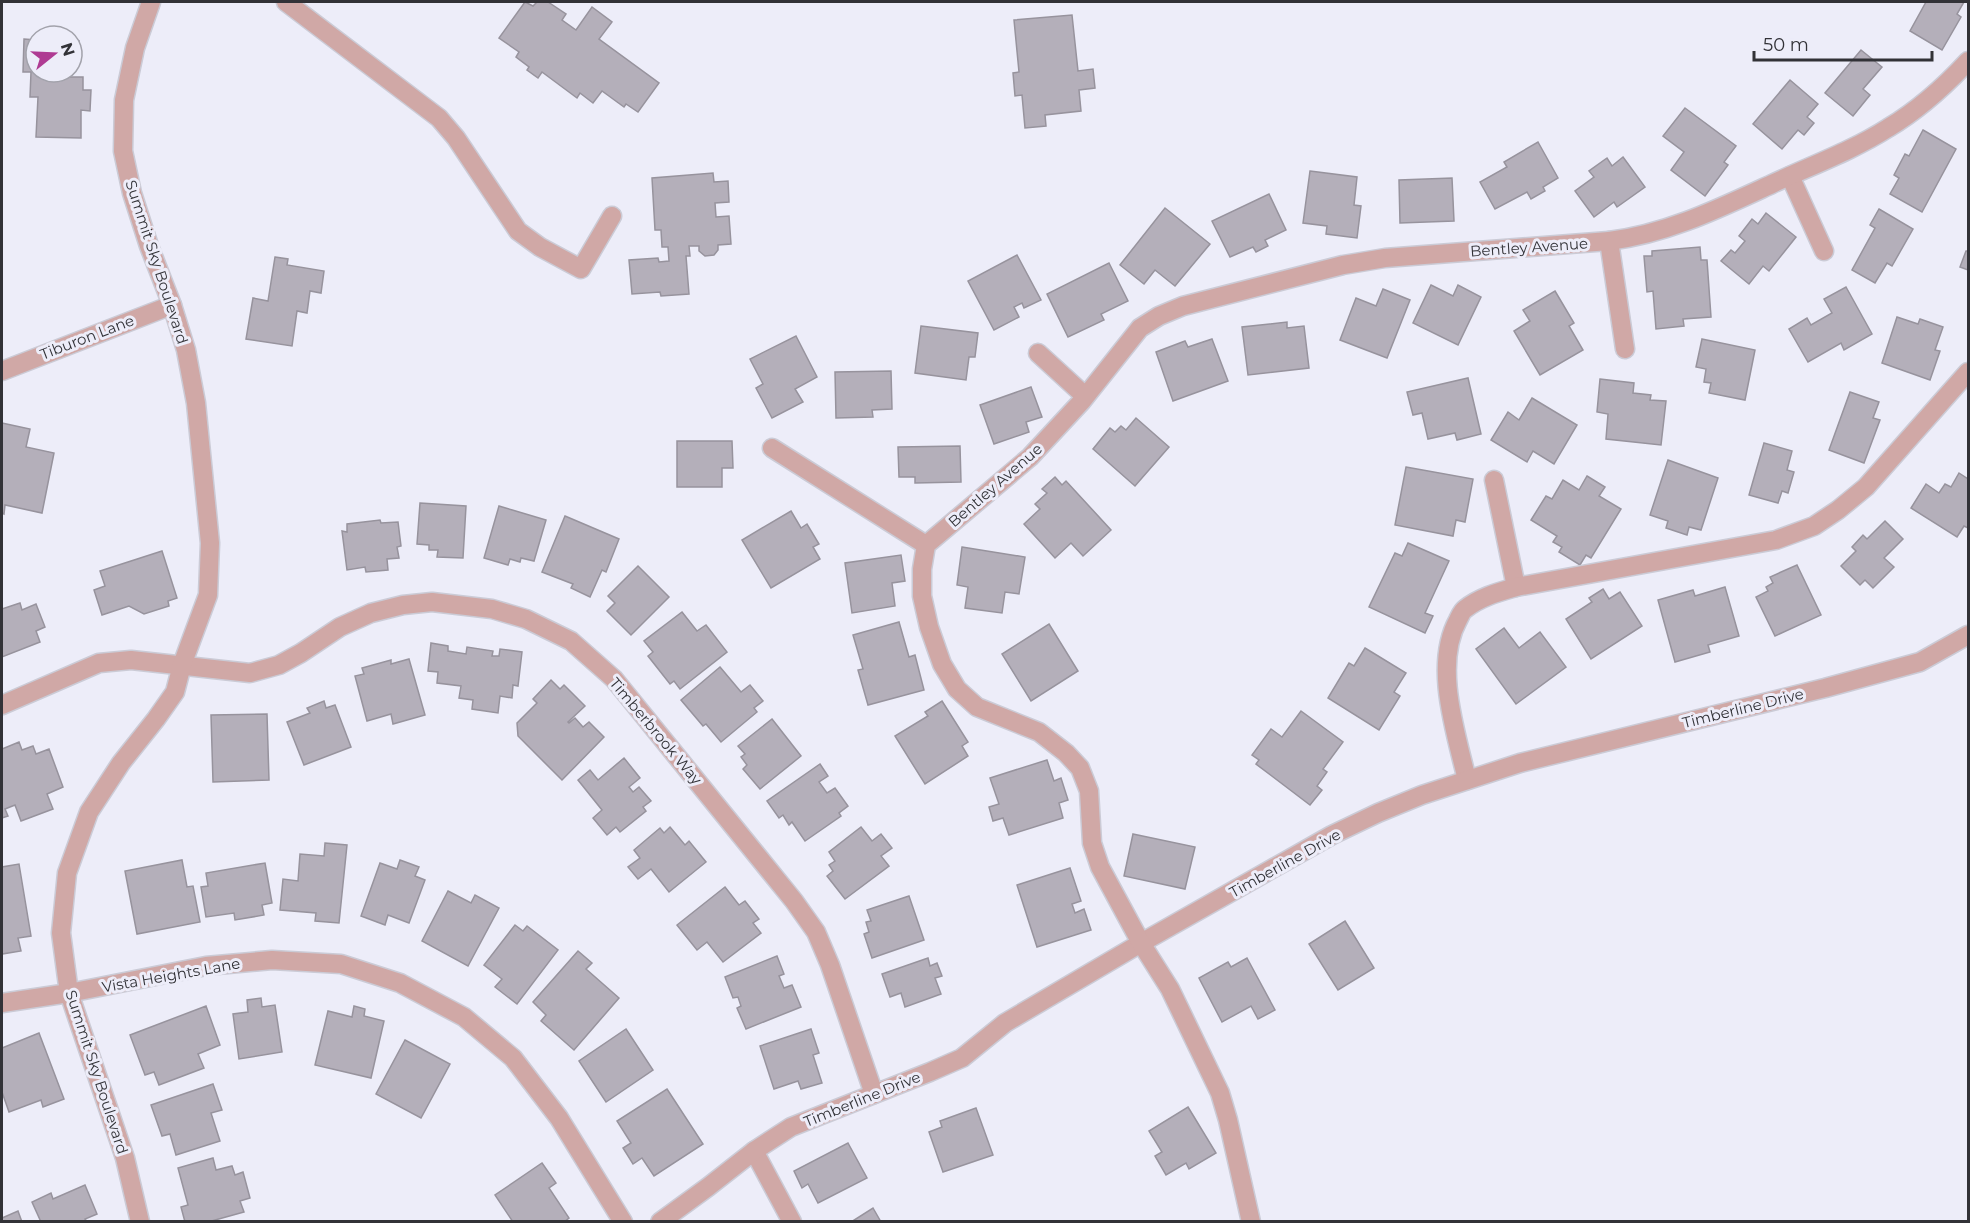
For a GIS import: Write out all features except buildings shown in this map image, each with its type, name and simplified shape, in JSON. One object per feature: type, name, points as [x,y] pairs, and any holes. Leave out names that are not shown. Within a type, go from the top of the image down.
[{"type":"street","name":"Summit Sky Boulevard","points":[[140,1221],[125,1158],[69,993],[61,933],[67,873],[89,812],[121,763],[156,720],[175,692],[182,665],[208,596],[210,543],[196,402],[186,350],[172,305],[145,236],[132,193],[123,151],[124,100],[135,48],[151,2]]},
{"type":"street","points":[[286,2],[439,118],[456,138],[513,224],[527,239],[581,268],[612,216]]},
{"type":"street","name":"Bentley Avenue","points":[[926,545],[1030,457],[1085,396],[1140,328],[1159,316],[1183,306],[1343,265],[1385,258],[1627,239],[1670,227],[1712,212],[1886,129],[1925,103],[1968,62]]},
{"type":"street","points":[[1790,176],[1824,251]]},
{"type":"street","points":[[1609,241],[1625,349]]},
{"type":"street","name":"Tiburon Lane","points":[[2,371],[172,305]]},
{"type":"street","points":[[1038,353],[1085,396]]},
{"type":"street","points":[[1467,780],[1450,712],[1447,658],[1451,632],[1464,609],[1487,596],[1516,587],[1776,540],[1814,526],[1866,487],[1968,372]]},
{"type":"street","points":[[772,448],[926,545],[922,569],[922,596],[929,627],[942,664],[957,689],[978,707],[1039,732],[1066,753],[1080,768],[1089,791],[1092,843],[1100,867],[1141,943],[1170,989],[1220,1093],[1251,1221]]},
{"type":"street","points":[[1494,480],[1516,587]]},
{"type":"street","name":"Timberbrook Way","points":[[182,665],[250,674],[279,665],[340,627],[371,613],[403,605],[432,602],[492,609],[526,619],[571,641],[614,679],[800,909],[816,932],[830,964],[874,1094]]},
{"type":"street","name":"Timberline Drive","points":[[660,1221],[754,1151],[791,1127],[962,1058],[1005,1023],[1141,943],[1332,835],[1389,808],[1520,762],[1825,688],[1920,662],[1968,635]]},
{"type":"street","points":[[2,705],[99,663],[131,660],[182,665]]},
{"type":"street","name":"Vista Heights Lane","points":[[2,1003],[69,993],[206,966],[272,960],[341,964],[400,983],[464,1017],[513,1058],[559,1118],[623,1221]]},
{"type":"street","points":[[754,1151],[792,1221]]}]
